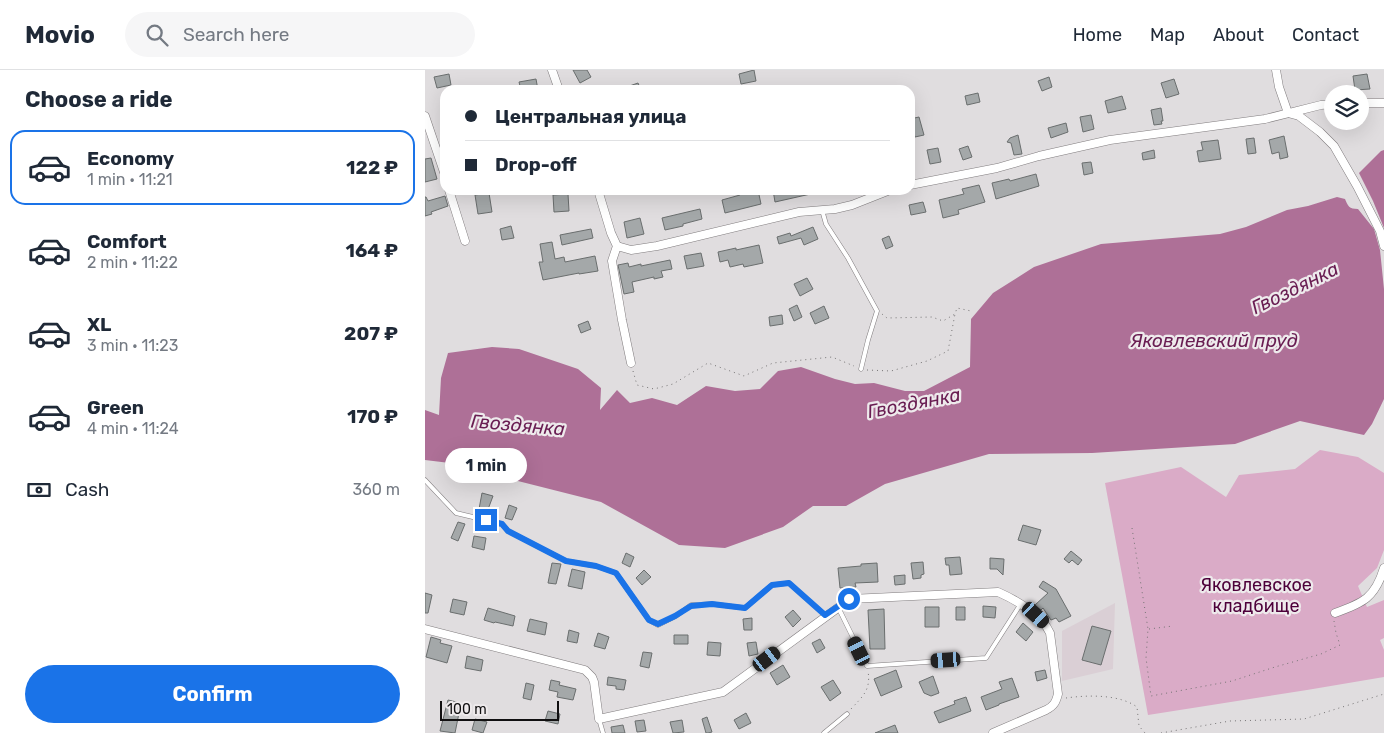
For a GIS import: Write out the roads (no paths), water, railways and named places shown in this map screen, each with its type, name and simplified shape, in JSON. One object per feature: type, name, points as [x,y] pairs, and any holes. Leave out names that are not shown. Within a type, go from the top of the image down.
[{"type":"street","points":[[552,70],[557,85]]},
{"type":"street","points":[[1276,70],[1279,87],[1288,113]]},
{"type":"street","points":[[1369,103],[1384,103]]},
{"type":"street","points":[[915,184],[997,168],[1039,156],[1110,140],[1265,119],[1324,104]]},
{"type":"street","points":[[1288,113],[1299,116],[1321,132],[1334,146],[1381,231],[1384,246]]},
{"type":"street","points":[[425,116],[440,160]]},
{"type":"street","points":[[451,195],[465,242]]},
{"type":"street","points":[[600,195],[617,246],[612,261],[631,363]]},
{"type":"street","points":[[617,246],[631,250],[657,246],[799,212],[852,206],[878,195]]},
{"type":"street","points":[[1335,613],[1357,605],[1371,594],[1384,568]]},
{"type":"street","points":[[425,629],[585,670],[594,682],[599,719],[723,692],[849,599],[997,592],[1036,615],[1046,624],[1050,633],[1058,694],[1054,705],[1046,710],[993,733]]},
{"type":"lane","points":[[822,210],[826,224],[848,258],[877,311],[861,369]]},
{"type":"lane","points":[[425,480],[455,513],[502,524],[508,531],[566,561],[596,566],[616,573],[649,620],[658,624],[691,606],[712,604],[745,608],[772,585],[789,583],[825,615]]},
{"type":"lane","points":[[838,607],[867,666],[986,658],[1020,605]]},
{"type":"lane","points":[[823,733],[847,714]]},
{"type":"lane","points":[[599,719],[603,733]]},
{"type":"water","points":[[1384,150],[1384,228],[1359,173]]},
{"type":"water","name":"Яковлевский пруд","points":[[1337,197],[1345,199],[1351,208],[1358,209],[1374,229],[1380,250],[1384,289],[1384,399],[1372,424],[1364,435],[1300,421],[1235,444],[1092,453],[989,454],[885,484],[846,506],[813,506],[783,527],[725,548],[679,545],[601,502],[510,479],[501,462],[472,454],[458,464],[425,460],[425,410],[439,415],[441,378],[448,353],[492,347],[519,349],[578,369],[601,388],[600,410],[617,390],[630,403],[652,398],[677,405],[706,386],[735,391],[760,389],[778,371],[801,367],[855,384],[874,383],[905,391],[924,391],[970,367],[971,319],[993,293],[1034,267],[1101,244],[1220,234],[1246,227],[1287,210]]},
{"type":"water label","name":"Гвоздянка","points":[[1295,288]]},
{"type":"water label","name":"Гвоздянка","points":[[914,403]]},
{"type":"water label","name":"Гвоздянка","points":[[518,425]]},
{"type":"park label","name":"Яковлевское кладбище","points":[[1256,595]]}]
